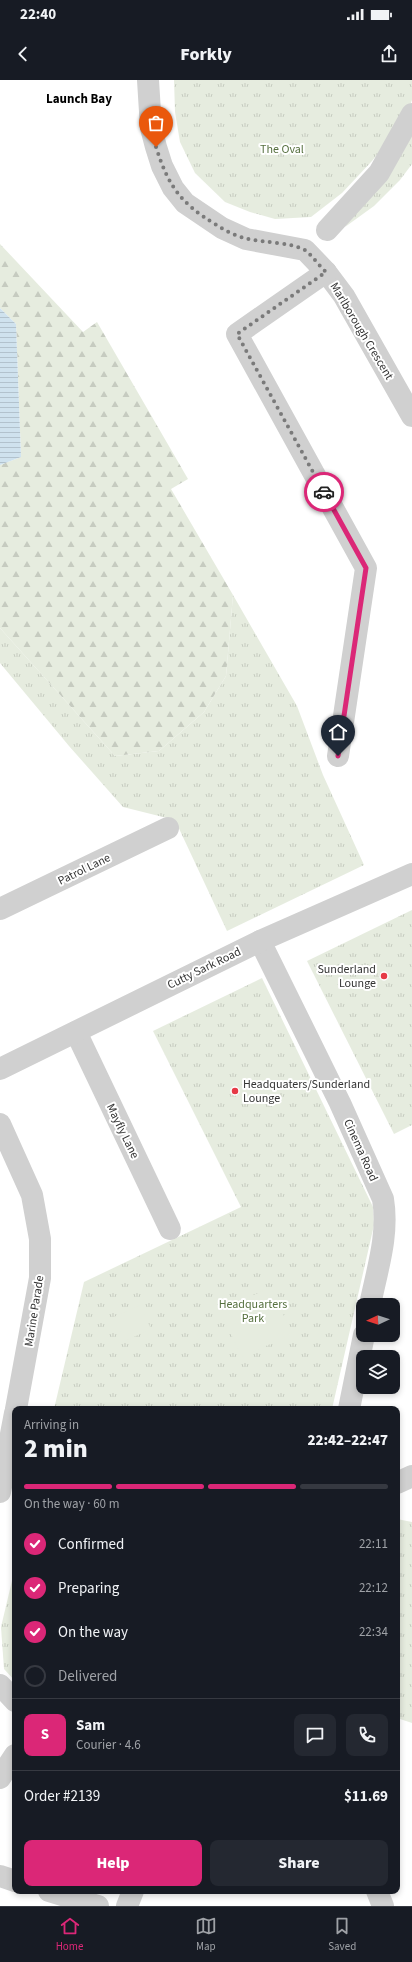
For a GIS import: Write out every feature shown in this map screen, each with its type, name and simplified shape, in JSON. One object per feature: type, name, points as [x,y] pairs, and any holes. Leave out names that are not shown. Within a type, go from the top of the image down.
[{"type":"street","name":"Marlborough Crescent","points":[[148,80],[151,128],[162,166],[173,188],[185,203],[222,228],[246,239],[305,250],[326,272],[344,296],[412,416]]},
{"type":"street","points":[[327,230],[379,173],[412,114]]},
{"type":"street","points":[[326,272],[237,334],[366,568],[338,756]]},
{"type":"street","name":"Patrol Lane","points":[[0,909],[168,828]]},
{"type":"street","name":"Cutty Sark Road","points":[[0,1069],[260,941],[412,874]]},
{"type":"street","name":"Cinema Road","points":[[260,941],[340,1103],[383,1199],[386,1216],[384,1237],[371,1298]]},
{"type":"street","name":"Mayfly Lane","points":[[76,1032],[170,1230]]},
{"type":"street","name":"Marine Parade","points":[[0,1124],[32,1195],[40,1239],[40,1278],[17,1406]]},
{"type":"street","points":[[350,1406],[363,1342]]},
{"type":"street","points":[[0,1492],[12,1429]]},
{"type":"street","points":[[400,1482],[412,1476]]},
{"type":"street","points":[[0,1685],[12,1698]]},
{"type":"street","points":[[0,1778],[12,1760]]},
{"type":"street","points":[[0,1876],[12,1880]]},
{"type":"street","points":[[59,1894],[98,1906]]},
{"type":"street","points":[[127,1906],[132,1894]]},
{"type":"street","points":[[378,1894],[383,1906]]},
{"type":"green space","name":"The Oval","points":[[174,80],[412,80],[412,100],[409,108],[389,140],[372,161],[342,193],[311,217],[275,219],[250,212],[225,202],[195,173],[180,142],[175,112]]},
{"type":"green space","points":[[412,126],[412,164],[400,180],[374,206],[345,227]]},
{"type":"green space","points":[[0,244],[83,332],[97,322],[188,479],[171,489],[233,595],[226,676],[204,712],[159,751],[115,756],[0,628],[0,465],[21,457],[16,324],[0,308]]},
{"type":"green space","points":[[233,595],[297,706],[323,775],[364,865],[227,931],[175,820],[123,807],[69,746],[0,663],[0,628],[115,756],[159,751],[204,712],[226,676]]},
{"type":"green space","points":[[412,910],[412,1125],[394,1134],[307,961]]},
{"type":"green space","name":"Headquarters Park","points":[[262,978],[373,1207],[374,1225],[357,1298],[356,1298],[356,1304],[333,1406],[55,1406],[84,1282],[241,1207],[153,1031]]},
{"type":"green space","points":[[271,1287],[292,1334],[242,1357],[220,1311]]},
{"type":"green space","points":[[140,1305],[151,1329],[125,1341],[114,1317]]},
{"type":"green space","points":[[400,1520],[412,1522],[412,1723],[400,1719]]},
{"type":"green space","points":[[12,1581],[12,1678],[4,1669],[1,1627]]},
{"type":"water","points":[[0,308],[16,324],[21,457],[0,465]]},
{"type":"way so far","points":[[156,147],[162,166],[173,188],[185,203],[202,216],[222,228],[246,239],[286,245],[305,250],[326,272],[237,334],[324,492]]},
{"type":"place","name":"Sunderland Lounge","points":[[384,976]]},
{"type":"place","name":"Headquaters/Sunderland Lounge","points":[[235,1091]]},
{"type":"district","name":"Launch Bay","points":[[79,98]]},
{"type":"route","points":[[324,492],[366,568],[338,756]]}]
